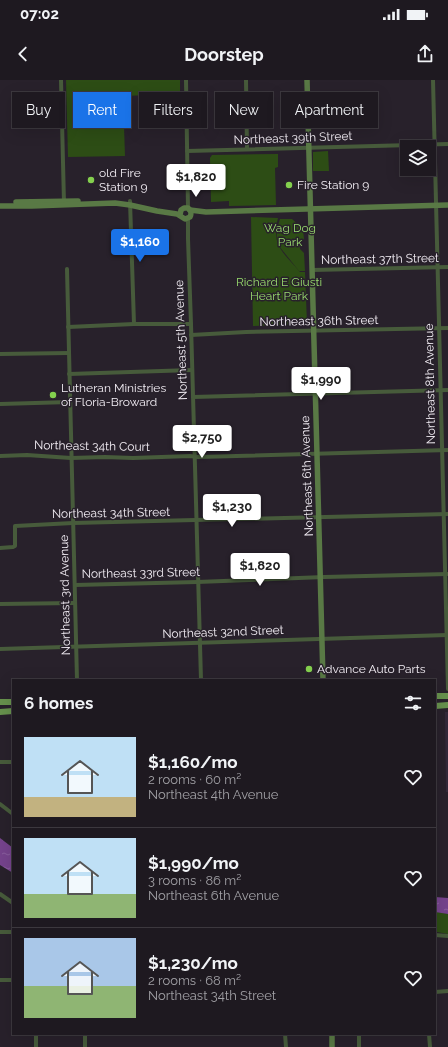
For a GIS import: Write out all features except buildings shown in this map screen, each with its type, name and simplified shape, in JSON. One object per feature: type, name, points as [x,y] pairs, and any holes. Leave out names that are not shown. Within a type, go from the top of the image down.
[{"type":"main road","points":[[436,696],[448,696]]},
{"type":"main road","points":[[0,702],[12,702]]},
{"type":"main road","points":[[436,706],[448,706]]},
{"type":"main road","points":[[0,712],[12,712]]},
{"type":"street","points":[[61,80],[64,203]]},
{"type":"street","name":"Northeast 5th Avenue","points":[[186,80],[188,195],[186,213],[191,324],[197,582],[201,662],[200,679]]},
{"type":"street","points":[[246,80],[247,149]]},
{"type":"street","name":"Northeast 6th Avenue","points":[[307,80],[323,679]]},
{"type":"street","name":"Northeast 8th Avenue","points":[[433,80],[434,140]]},
{"type":"street","name":"Northeast 39th Street","points":[[436,144],[448,144]]},
{"type":"street","name":"Northeast 39th Street","points":[[187,151],[400,145]]},
{"type":"street","name":"Northeast 8th Avenue","points":[[435,176],[442,450],[446,514],[448,688]]},
{"type":"street","points":[[0,203],[130,203],[186,213],[448,205]]},
{"type":"street","points":[[0,206],[64,203]]},
{"type":"street","points":[[130,203],[134,324]]},
{"type":"street","name":"Northeast 37th Street","points":[[312,270],[448,267]]},
{"type":"street","name":"Northeast 3rd Avenue","points":[[67,269],[77,679]]},
{"type":"street","points":[[68,327],[134,324],[191,324]]},
{"type":"street","name":"Northeast 36th Street","points":[[191,335],[448,328]]},
{"type":"street","points":[[0,354],[69,353]]},
{"type":"street","points":[[69,374],[192,370]]},
{"type":"street","points":[[193,397],[448,390]]},
{"type":"street","points":[[0,404],[70,402]]},
{"type":"street","name":"Northeast 34th Court","points":[[0,456],[27,455],[72,458],[239,457],[448,450]]},
{"type":"street","name":"Northeast 34th Street","points":[[0,548],[13,548],[15,546],[15,526],[73,523],[446,514]]},
{"type":"street","name":"Northeast 33rd Street","points":[[75,585],[447,574]]},
{"type":"street","points":[[0,604],[75,603]]},
{"type":"street","name":"Northeast 32nd Street","points":[[0,649],[447,635]]},
{"type":"street","points":[[0,762],[12,762]]},
{"type":"street","points":[[0,804],[12,813]]},
{"type":"street","points":[[0,894],[12,902]]},
{"type":"street","points":[[0,932],[12,932]]},
{"type":"street","points":[[436,935],[448,936]]},
{"type":"street","points":[[0,980],[12,980]]},
{"type":"street","points":[[436,992],[448,991]]},
{"type":"street","points":[[36,1035],[36,1047]]},
{"type":"street","points":[[85,1035],[85,1047]]},
{"type":"street","points":[[285,1035],[286,1047]]},
{"type":"street","points":[[332,1035],[332,1047]]},
{"type":"street","points":[[359,1035],[359,1047]]},
{"type":"street","points":[[430,1035],[430,1047]]},
{"type":"shaded area","points":[[445,712],[448,712],[448,792],[446,792]]},
{"type":"green space","points":[[66,80],[180,80],[180,92],[139,92],[139,95],[131,96],[131,92],[73,92],[73,128],[124,128],[125,156],[68,157]]},
{"type":"green space","points":[[328,151],[329,171],[313,171],[313,152]]},
{"type":"green space","points":[[278,154],[278,167],[275,168],[276,205],[229,206],[229,201],[211,202],[210,158],[212,155]]},
{"type":"green space","name":"Richard E Giusti Heart Park","points":[[251,217],[278,218],[276,235],[280,248],[300,272],[305,272],[307,324],[253,326]]},
{"type":"green space","name":"Wag Dog Park","points":[[280,219],[292,219],[303,229],[304,239],[299,243],[300,249],[304,253],[305,271],[299,271],[279,246],[277,232]]},
{"type":"green space","points":[[437,912],[448,914],[448,934],[437,932]]},
{"type":"water","points":[[0,838],[12,847],[12,872],[0,865]]},
{"type":"water","points":[[436,897],[448,898],[448,914],[436,912]]},
{"type":"place","name":"old Fire Station 9","points":[[91,180]]},
{"type":"place","name":"Fire Station 9","points":[[289,185]]},
{"type":"place","name":"Lutheran Ministries of Floria-Broward","points":[[53,395]]},
{"type":"place","name":"Advance Auto Parts","points":[[309,669]]}]
